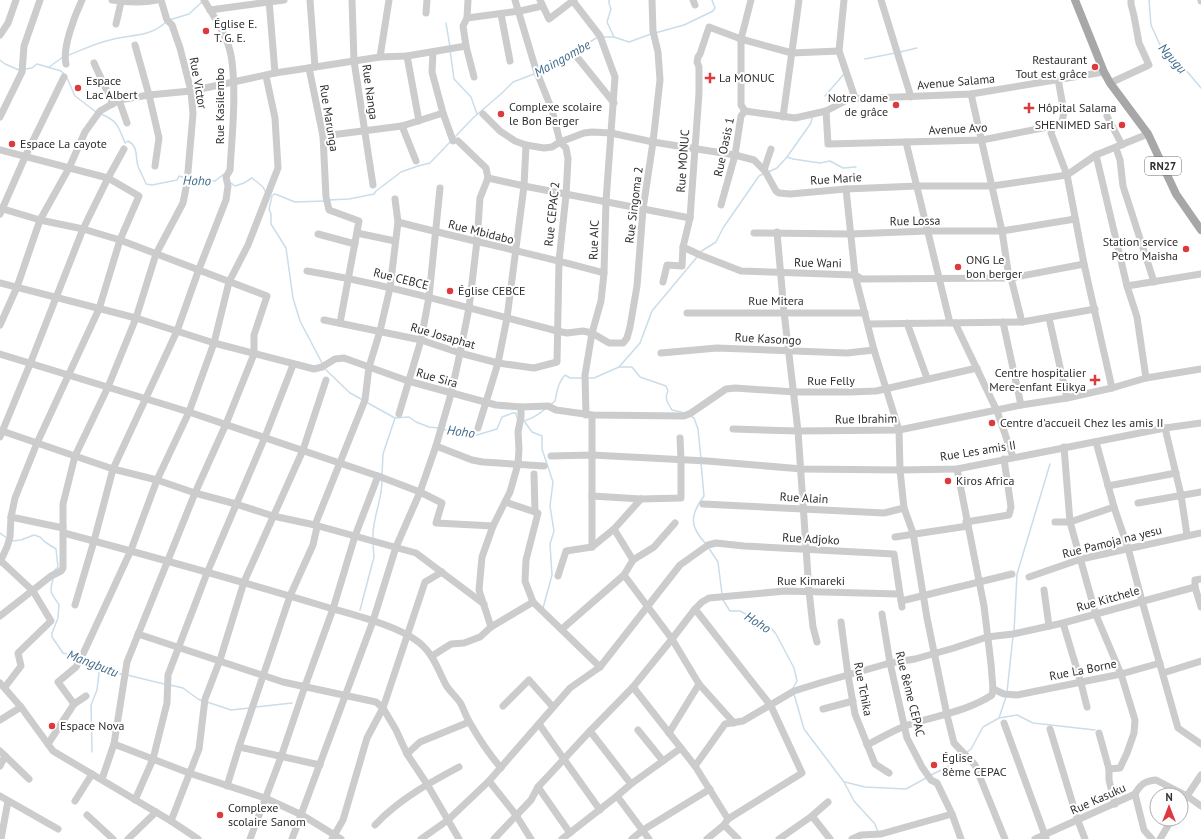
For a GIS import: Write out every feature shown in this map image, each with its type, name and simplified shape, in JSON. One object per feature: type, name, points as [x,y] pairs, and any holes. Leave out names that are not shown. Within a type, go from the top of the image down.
[{"type":"main road","name":"RN27","points":[[1075,0],[1104,72],[1110,83],[1148,134],[1176,194],[1201,230]]},
{"type":"street","points":[[0,35],[8,23],[16,0]]},
{"type":"street","points":[[0,117],[22,70],[24,46],[40,0]]},
{"type":"street","points":[[66,64],[64,56],[75,17],[82,0]]},
{"type":"street","points":[[112,0],[122,2],[157,0]]},
{"type":"street","name":"Rue Victor","points":[[33,591],[63,568],[63,504],[75,456],[108,387],[136,318],[156,254],[183,203],[187,183],[193,114],[191,92],[180,48],[161,0]]},
{"type":"street","name":"Rue Kasilembo","points":[[75,605],[113,469],[177,331],[226,200],[234,83],[231,54],[223,32],[204,0]]},
{"type":"street","points":[[210,10],[284,0]]},
{"type":"street","name":"Rue Marunga","points":[[310,0],[312,67],[323,136],[326,197],[329,210],[359,221],[357,234]]},
{"type":"street","name":"Rue Nanga","points":[[352,0],[354,62],[373,186]]},
{"type":"street","points":[[380,57],[389,0]]},
{"type":"street","points":[[426,14],[427,0]]},
{"type":"street","points":[[468,0],[467,18],[463,26],[466,46],[474,77]]},
{"type":"street","name":"Rue CEPAC 2","points":[[515,0],[520,11],[537,72],[552,110],[560,142],[566,148],[568,159],[559,261],[557,362]]},
{"type":"street","name":"Rue Singoma 2","points":[[592,333],[609,343],[623,343],[627,338],[637,286],[643,209],[660,80],[658,52],[654,33],[652,0]]},
{"type":"street","name":"Rue Oasis 1","points":[[721,205],[735,155],[741,116],[745,111],[741,105],[741,39],[751,0]]},
{"type":"street","points":[[783,116],[798,0]]},
{"type":"street","points":[[745,111],[795,118],[826,111],[849,99],[855,98],[839,51],[844,0]]},
{"type":"street","points":[[882,0],[911,96]]},
{"type":"street","points":[[1110,83],[1149,65],[1139,43],[1131,0]]},
{"type":"street","points":[[269,1],[275,74]]},
{"type":"street","points":[[467,18],[520,11],[541,3],[549,19],[574,1]]},
{"type":"street","name":"Rue AIC","points":[[574,1],[600,37],[615,77],[606,201],[604,273],[601,301],[592,333],[585,378],[592,455],[592,547]]},
{"type":"street","points":[[116,24],[122,2]]},
{"type":"street","points":[[501,14],[510,61]]},
{"type":"street","name":"Rue MONUC","points":[[663,282],[667,265],[682,266],[683,247],[690,218],[699,93],[698,56],[709,27],[741,39]]},
{"type":"street","points":[[741,39],[792,53],[839,51]]},
{"type":"street","points":[[135,45],[159,138],[155,166]]},
{"type":"street","points":[[0,325],[17,287],[40,220],[69,168],[85,132],[98,113],[116,102],[149,95],[191,92],[312,67],[380,57],[407,56],[466,46]]},
{"type":"street","points":[[292,839],[373,621],[396,547],[420,492],[436,446],[451,394],[469,308],[477,241],[480,198],[488,178],[486,168],[454,140],[442,112],[432,72],[433,52]]},
{"type":"street","points":[[407,56],[419,121]]},
{"type":"street","points":[[577,57],[614,103]]},
{"type":"street","points":[[94,63],[127,123]]},
{"type":"street","name":"Avenue Salama","points":[[855,98],[971,94],[1104,72]]},
{"type":"street","points":[[74,704],[58,682],[76,667],[80,660],[131,550],[156,480],[189,412],[214,343],[229,282],[248,245],[278,168],[275,118],[266,76]]},
{"type":"street","points":[[64,77],[1,210],[83,229],[120,240],[267,296],[254,335],[254,354],[226,424],[195,493],[127,662],[114,744],[102,779]]},
{"type":"street","points":[[1058,79],[1064,112],[1062,122],[1053,126],[1051,133],[1066,175],[1112,388]]},
{"type":"street","points":[[971,94],[1002,231],[1008,271],[1022,322]]},
{"type":"street","name":"Avenue Avo","points":[[826,111],[828,144],[982,140],[1053,126]]},
{"type":"street","points":[[323,136],[402,126],[442,112]]},
{"type":"street","points":[[483,114],[500,131],[514,141],[544,148],[552,147],[560,142],[584,133],[611,133],[694,150],[735,155],[754,160],[765,172]]},
{"type":"street","points":[[1107,116],[1119,147],[1123,186],[1154,282]]},
{"type":"street","points":[[402,126],[416,161]]},
{"type":"street","points":[[1066,175],[1096,156],[1148,134]]},
{"type":"street","points":[[906,142],[939,278],[953,323],[977,368],[997,411],[1014,457]]},
{"type":"street","points":[[478,428],[498,363],[507,318],[524,186],[526,144]]},
{"type":"street","points":[[124,149],[83,229],[1,434],[38,443],[113,469],[156,480],[273,516],[416,553],[484,604]]},
{"type":"street","points":[[765,172],[772,149]]},
{"type":"street","points":[[0,150],[108,178],[139,196],[120,240],[99,309],[38,443],[15,498],[11,517],[10,539],[0,562],[33,591],[51,621],[18,653],[21,666],[2,685],[21,707],[53,751],[102,779],[198,839]]},
{"type":"street","points":[[1096,156],[1127,286],[1137,317],[1146,378]]},
{"type":"street","name":"Rue Marie","points":[[765,172],[776,191],[779,193],[790,194],[846,189],[917,186],[992,186],[1066,175]]},
{"type":"street","points":[[488,178],[566,195],[606,201],[690,218]]},
{"type":"street","points":[[399,414],[421,340],[429,298],[440,188]]},
{"type":"street","points":[[846,189],[855,275],[874,350],[899,430],[900,470],[904,508],[913,533],[927,618],[947,715],[954,743],[975,765],[1005,839]]},
{"type":"street","points":[[228,786],[239,747],[290,596],[313,545],[316,526],[365,401],[370,367],[390,288],[398,222],[395,199]]},
{"type":"street","name":"Rue Lossa","points":[[754,233],[777,232],[851,234],[927,231],[1002,231],[1075,219]]},
{"type":"street","name":"Rue Mbidabo","points":[[398,222],[436,233],[477,241],[604,273]]},
{"type":"street","points":[[777,232],[784,312],[802,469],[805,550],[813,627],[817,642]]},
{"type":"street","points":[[318,234],[355,244]]},
{"type":"street","points":[[340,323],[357,234],[395,241]]},
{"type":"street","name":"Rue Wani","points":[[683,247],[741,271],[855,275],[862,279],[1011,278],[1084,264]]},
{"type":"street","name":"Rue CEBCE","points":[[307,271],[348,278],[390,288],[557,331],[568,333],[583,331],[592,333]]},
{"type":"street","points":[[1127,286],[1201,274]]},
{"type":"street","points":[[0,283],[136,318],[214,343],[293,365],[265,438],[207,573],[168,675],[167,703],[153,759],[135,800]]},
{"type":"street","points":[[868,324],[907,322],[1022,322],[1095,309]]},
{"type":"street","name":"Rue Mitera","points":[[687,313],[865,312]]},
{"type":"street","points":[[1049,318],[1067,398]]},
{"type":"street","name":"Rue Josaphat","points":[[324,320],[421,340],[460,353],[498,363],[534,368],[557,362]]},
{"type":"street","points":[[907,322],[927,378]]},
{"type":"street","points":[[1003,322],[1021,405]]},
{"type":"street","name":"Rue Kasongo","points":[[661,353],[717,348],[789,352],[847,353],[874,350]]},
{"type":"street","points":[[0,354],[226,424],[378,476],[420,492],[442,503],[436,523],[493,526]]},
{"type":"street","name":"Rue Sira","points":[[293,365],[314,369],[335,359],[344,358],[408,381],[486,403],[520,407],[549,407],[556,410],[589,415],[688,414]]},
{"type":"street","name":"Rue Felly","points":[[688,414],[726,389],[735,388],[794,392],[850,392],[876,390],[977,368]]},
{"type":"street","name":"Rue Ibrahim","points":[[733,429],[798,431],[899,430],[1021,405],[1067,398],[1112,388],[1146,378],[1201,369]]},
{"type":"street","points":[[171,821],[199,749],[205,699],[220,660],[244,582],[303,450],[326,380]]},
{"type":"street","points":[[491,627],[479,590],[482,557],[493,526],[510,492],[518,464],[518,432],[521,417],[520,407]]},
{"type":"street","name":"Rue Les amis II","points":[[551,456],[592,455],[707,461],[802,469],[957,469],[1064,447],[1165,428],[1201,423]]},
{"type":"street","points":[[1165,428],[1181,494],[1187,535]]},
{"type":"street","points":[[592,496],[641,499],[681,498],[682,460],[680,438]]},
{"type":"street","points":[[1096,442],[1114,507],[1128,548],[1178,728],[1201,744]]},
{"type":"street","points":[[436,446],[472,460],[544,466]]},
{"type":"street","points":[[1064,447],[1070,522],[1096,614],[1121,674],[1135,720],[1134,733],[1127,754],[1120,768],[1109,769]]},
{"type":"street","points":[[895,536],[967,524],[1009,515],[1011,507],[1004,459]]},
{"type":"street","points":[[866,745],[904,727],[947,715],[982,701],[992,695],[991,664],[984,606],[957,469]]},
{"type":"street","points":[[1108,486],[1176,473]]},
{"type":"street","points":[[534,474],[535,512],[538,513],[526,560],[525,581],[533,602],[600,666]]},
{"type":"street","points":[[250,839],[281,757],[333,609],[355,536],[378,476]]},
{"type":"street","points":[[1138,503],[1181,494],[1201,492]]},
{"type":"street","points":[[558,576],[566,551],[592,547],[614,529],[641,499]]},
{"type":"street","points":[[505,502],[535,512]]},
{"type":"street","name":"Rue Alain","points":[[703,504],[884,512],[904,508]]},
{"type":"street","points":[[1055,522],[1070,522],[1114,507]]},
{"type":"street","points":[[11,517],[63,530],[94,541],[244,582],[373,621],[407,634],[423,646],[432,656],[447,687],[461,704],[469,722],[486,750],[500,768]]},
{"type":"street","points":[[562,629],[624,575],[633,560],[654,547],[675,523]]},
{"type":"street","points":[[614,529],[633,560]]},
{"type":"street","name":"Rue Pamoja na yesu","points":[[1029,577],[1081,559],[1201,533]]},
{"type":"street","name":"Rue Adjoko","points":[[648,607],[680,565],[706,546],[716,543],[805,550],[894,554],[900,600]]},
{"type":"street","points":[[114,744],[189,773],[265,798],[302,815],[336,838],[343,820],[367,738],[383,708],[425,582],[442,572]]},
{"type":"street","name":"Rue Kimareki","points":[[494,839],[530,800],[538,787],[633,687],[695,609],[709,598],[785,591],[809,591],[900,600],[1012,574]]},
{"type":"street","points":[[624,575],[672,639],[699,684],[734,723]]},
{"type":"street","points":[[1201,579],[1195,580],[1195,587],[1201,607]]},
{"type":"street","name":"Rue Kitchele","points":[[695,766],[725,724],[743,721],[793,692],[890,663],[914,659],[954,648],[987,637],[1014,634],[1063,623],[1195,587]]},
{"type":"street","points":[[1044,590],[1049,626]]},
{"type":"street","points":[[0,616],[33,591]]},
{"type":"street","points":[[432,656],[451,644],[464,643],[480,637],[491,627],[533,602]]},
{"type":"street","points":[[421,839],[448,820],[489,782],[570,688],[600,666],[648,607]]},
{"type":"street","points":[[695,609],[771,706],[802,773],[726,822],[707,839]]},
{"type":"street","name":"Rue 8ème CEPAC","points":[[882,614],[890,663],[904,727],[908,738],[929,778],[937,784],[952,814]]},
{"type":"street","name":"Rue Tchika","points":[[841,622],[855,714],[866,745],[875,764],[889,774]]},
{"type":"street","points":[[1063,623],[1087,708]]},
{"type":"street","points":[[138,634],[283,682],[376,702],[383,708],[396,730],[407,754],[427,784],[459,839]]},
{"type":"street","points":[[1163,673],[1201,661]]},
{"type":"street","name":"Rue La Borne","points":[[993,689],[1007,695],[1081,683],[1160,663]]},
{"type":"street","points":[[503,706],[529,680],[553,708]]},
{"type":"street","points":[[669,733],[699,684]]},
{"type":"street","points":[[633,687],[695,766],[710,788],[726,822],[738,839]]},
{"type":"street","points":[[48,744],[74,704],[86,696]]},
{"type":"street","points":[[822,709],[853,701]]},
{"type":"street","points":[[0,720],[21,707]]},
{"type":"street","points":[[407,754],[420,742],[469,722]]},
{"type":"street","points":[[1004,723],[1046,837]]},
{"type":"street","points":[[539,724],[600,810]]},
{"type":"street","points":[[1050,729],[1078,821],[1085,839]]},
{"type":"street","points":[[638,730],[663,761]]},
{"type":"street","points":[[590,731],[631,784]]},
{"type":"street","points":[[1098,733],[1109,769],[1109,780],[1115,804]]},
{"type":"street","points":[[239,747],[320,765]]},
{"type":"street","points":[[562,839],[631,784],[681,748]]},
{"type":"street","points":[[0,766],[3,754],[29,779]]},
{"type":"street","points":[[375,825],[385,814],[427,784],[459,767]]},
{"type":"street","points":[[75,801],[92,774]]},
{"type":"street","points":[[1189,792],[1201,774]]},
{"type":"street","name":"Rue Kasuku","points":[[1035,839],[1046,837],[1135,794],[1141,785],[1151,780],[1156,780],[1169,787]]},
{"type":"street","points":[[489,782],[516,815],[531,839]]},
{"type":"street","points":[[538,787],[570,833]]},
{"type":"street","points":[[632,839],[643,830],[710,788]]},
{"type":"street","points":[[1135,794],[1144,830],[1152,839]]},
{"type":"street","points":[[0,796],[58,829]]},
{"type":"street","points":[[617,796],[649,839]]},
{"type":"street","name":"Rue Kasuku","points":[[1189,798],[1201,806]]},
{"type":"street","points":[[1,839],[8,800]]},
{"type":"street","points":[[779,839],[812,816],[828,802]]},
{"type":"street","points":[[128,839],[156,812]]},
{"type":"street","points":[[852,839],[861,835],[879,834],[952,814],[961,839]]},
{"type":"street","points":[[86,815],[113,839]]},
{"type":"street","points":[[812,816],[830,839]]},
{"type":"street","points":[[1162,838],[1168,827]]},
{"type":"waterway","points":[[609,0],[611,9],[607,22],[614,37]]},
{"type":"waterway","name":"Maingombe","points":[[655,33],[684,25],[713,11],[715,8],[712,0]]},
{"type":"waterway","name":"Ngugu","points":[[1149,0],[1151,25],[1160,45],[1185,69],[1201,88]]},
{"type":"waterway","points":[[169,20],[189,14],[203,1]]},
{"type":"waterway","points":[[69,55],[105,41],[140,35],[153,31],[166,22]]},
{"type":"waterway","points":[[446,23],[450,47]]},
{"type":"waterway","name":"Maingombe","points":[[604,37],[614,37],[629,42],[651,34]]},
{"type":"waterway","name":"Maingombe","points":[[540,72],[598,37]]},
{"type":"waterway","points":[[900,52],[917,48]]},
{"type":"waterway","points":[[450,50],[454,79],[471,97],[477,114]]},
{"type":"waterway","points":[[865,59],[895,53]]},
{"type":"waterway","points":[[49,67],[63,57]]},
{"type":"waterway","name":"Hoho","points":[[0,60],[5,64],[19,70]]},
{"type":"waterway","name":"Hoho","points":[[25,69],[32,68],[37,64],[61,71],[65,75]]},
{"type":"waterway","name":"Maingombe","points":[[454,138],[473,118],[513,82],[534,74]]},
{"type":"waterway","points":[[825,96],[844,74]]},
{"type":"waterway","name":"Hoho","points":[[67,78],[75,96],[96,112]]},
{"type":"waterway","name":"Hoho","points":[[101,114],[111,119],[117,125],[125,143],[128,141],[134,146],[137,163],[146,184],[152,185],[177,180],[179,176],[185,178]]},
{"type":"waterway","points":[[768,172],[777,168],[787,157],[811,123],[812,117]]},
{"type":"waterway","points":[[328,200],[349,199],[374,194],[401,172],[430,163],[451,141]]},
{"type":"waterway","points":[[787,157],[820,163],[830,161],[843,168],[856,167]]},
{"type":"waterway","name":"Hoho","points":[[190,179],[215,181],[224,174]]},
{"type":"waterway","points":[[700,252],[716,242],[723,228],[759,176],[763,174]]},
{"type":"waterway","name":"Hoho","points":[[231,183],[235,186],[252,178],[263,187],[266,193]]},
{"type":"waterway","points":[[273,195],[275,194],[295,202],[325,201]]},
{"type":"waterway","name":"Hoho","points":[[272,196],[269,209],[271,214],[271,224],[286,248],[293,298],[300,321],[322,363]]},
{"type":"waterway","points":[[619,367],[640,343],[652,311],[697,257]]},
{"type":"waterway","name":"Hoho","points":[[587,378],[594,378],[619,367],[632,367],[640,377],[666,386],[668,391],[666,396],[667,401],[672,410],[685,413]]},
{"type":"waterway","name":"Hoho","points":[[325,369],[350,393],[363,400]]},
{"type":"waterway","name":"Hoho","points":[[550,405],[555,401],[559,384],[565,375],[570,378],[583,378]]},
{"type":"waterway","name":"Hoho","points":[[366,402],[395,418],[409,417],[416,422],[429,427],[439,428]]},
{"type":"waterway","name":"Hoho","points":[[524,421],[536,416],[546,408]]},
{"type":"waterway","name":"Hoho","points":[[443,429],[477,435],[497,429],[502,417],[516,413],[518,419]]},
{"type":"waterway","name":"Hoho","points":[[690,416],[694,418],[698,429],[701,459]]},
{"type":"waterway","points":[[382,475],[383,454],[395,418]]},
{"type":"waterway","points":[[524,421],[532,432],[542,436],[542,449],[553,482],[550,506],[554,531],[550,544],[552,575],[543,608]]},
{"type":"waterway","name":"Hoho","points":[[701,463],[704,496],[696,509],[693,520],[694,526],[700,538],[706,544]]},
{"type":"waterway","points":[[1014,632],[1017,574],[1050,464]]},
{"type":"waterway","points":[[373,538],[382,481]]},
{"type":"waterway","name":"Mangbutu","points":[[0,533],[7,538]]},
{"type":"waterway","name":"Mangbutu","points":[[12,541],[21,540],[34,535],[40,537],[56,549],[58,567],[54,571]]},
{"type":"waterway","points":[[360,610],[374,557],[373,544]]},
{"type":"waterway","name":"Hoho","points":[[708,547],[718,562],[722,594]]},
{"type":"waterway","name":"Mangbutu","points":[[53,579],[51,588],[52,593],[59,605],[58,618],[52,633],[52,637],[63,653],[79,657]]},
{"type":"waterway","name":"Hoho","points":[[723,600],[730,611],[740,611],[770,627],[776,634],[794,668],[797,681],[793,688]]},
{"type":"waterway","points":[[1007,692],[1013,636]]},
{"type":"waterway","name":"Mangbutu","points":[[82,658],[93,661],[123,675]]},
{"type":"waterway","points":[[92,752],[91,705],[97,690],[100,665]]},
{"type":"waterway","name":"Mangbutu","points":[[127,675],[164,684]]},
{"type":"waterway","name":"Mangbutu","points":[[170,685],[183,688],[202,701]]},
{"type":"waterway","name":"Hoho","points":[[794,694],[804,729],[844,782],[854,801],[875,824],[878,832]]},
{"type":"waterway","points":[[999,718],[1006,697]]},
{"type":"waterway","name":"Mangbutu","points":[[207,702],[231,710],[250,708]]},
{"type":"waterway","name":"Mangbutu","points":[[256,707],[292,703]]},
{"type":"waterway","points":[[966,753],[971,749],[983,727],[999,718],[1017,715],[1033,723],[1095,730]]},
{"type":"waterway","points":[[931,775],[947,767],[963,755]]},
{"type":"waterway","points":[[845,782],[865,787],[906,789],[926,778]]},
{"type":"place","name":"Église E. T. G. E.","points":[[206,31]]},
{"type":"place","name":"Restaurant Tout est grâce","points":[[1095,67]]},
{"type":"place","name":"La MONUC","points":[[710,78]]},
{"type":"place","name":"Espace Lac Albert","points":[[78,88]]},
{"type":"place","name":"Notre dame de grâce","points":[[896,105]]},
{"type":"place","name":"Hôpital Salama","points":[[1029,108]]},
{"type":"place","name":"Complexe scolaire le Bon Berger","points":[[501,114]]},
{"type":"place","name":"SHENIMED Sarl","points":[[1122,125]]},
{"type":"place","name":"Espace La cayote","points":[[12,144]]},
{"type":"place","name":"Station service Petro Maisha","points":[[1186,249]]},
{"type":"place","name":"ONG Le bon berger","points":[[958,267]]},
{"type":"place","name":"Église CEBCE","points":[[450,291]]},
{"type":"place","name":"Centre hospitalier Mere-enfant Elikya","points":[[1095,380]]},
{"type":"place","name":"Centre d'accueil Chez les amis II","points":[[992,423]]},
{"type":"place","name":"Kiros Africa","points":[[948,481]]},
{"type":"place","name":"Espace Nova","points":[[52,726]]},
{"type":"place","name":"Église 8ème CEPAC","points":[[934,765]]},
{"type":"place","name":"Complexe scolaire Sanom","points":[[220,815]]}]
